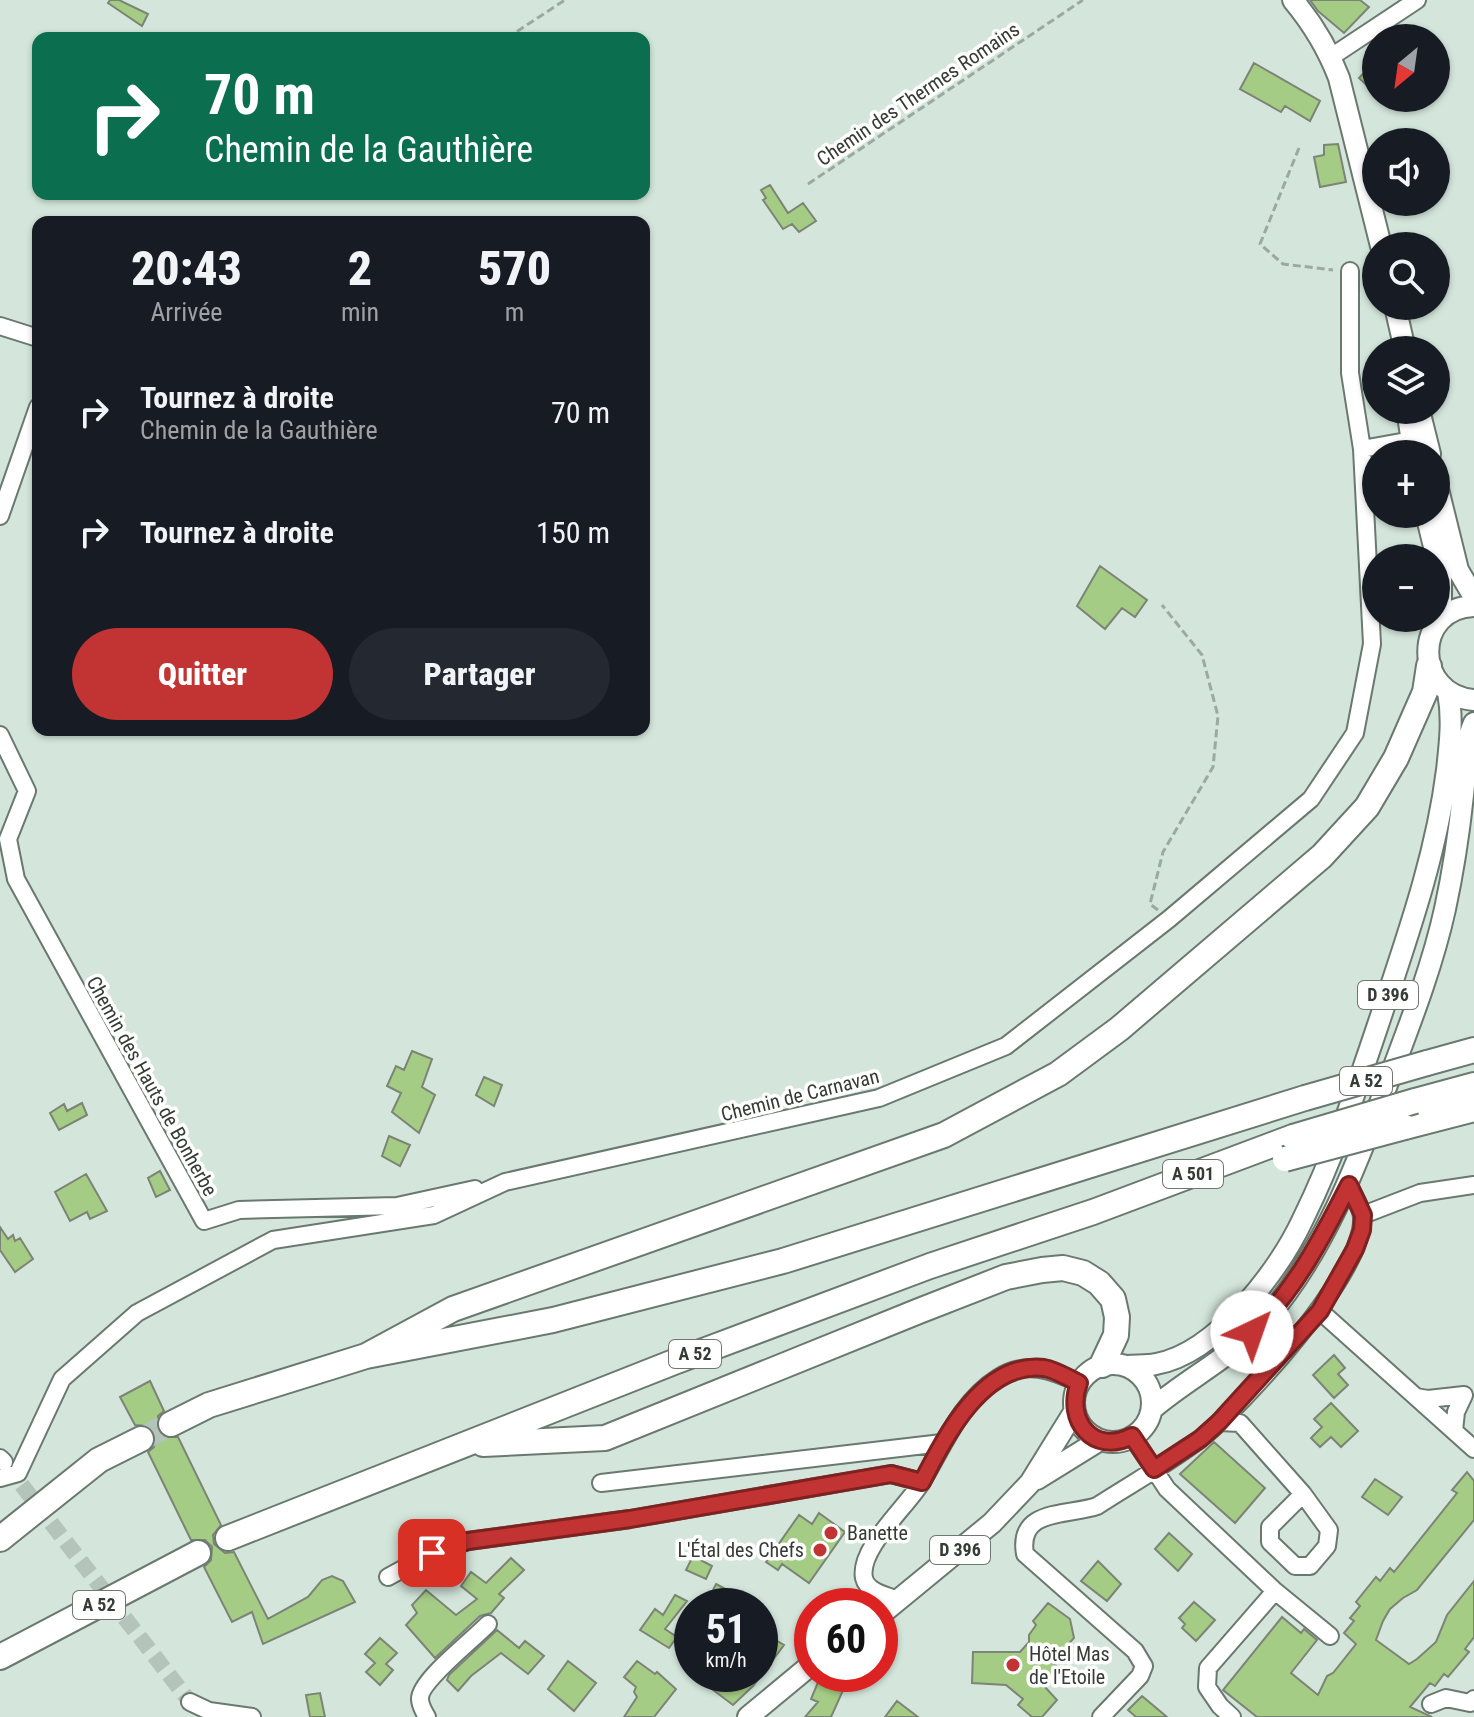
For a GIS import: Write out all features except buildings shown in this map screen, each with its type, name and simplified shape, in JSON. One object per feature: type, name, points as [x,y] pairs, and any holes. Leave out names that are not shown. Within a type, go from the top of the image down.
[{"type":"highway","points":[[366,1356],[453,1309],[944,1135],[1058,1074],[1130,1020],[1322,856],[1367,807],[1396,758],[1425,692],[1429,666]]},
{"type":"highway","name":"A 52","points":[[171,1424],[209,1405],[366,1356],[553,1320],[783,1261],[1305,1098],[1474,1050]]},
{"type":"highway","name":"A 501","points":[[1093,1212],[1289,1148],[1415,1101],[1474,1085]]},
{"type":"highway","points":[[1289,1148],[1405,1127],[1474,1109]]},
{"type":"highway","name":"A 52","points":[[228,1538],[930,1266],[1093,1212]]},
{"type":"highway","points":[[461,1446],[605,1438],[1006,1277],[1042,1270],[1063,1268],[1083,1273],[1099,1283],[1113,1299],[1117,1317],[1114,1365]]},
{"type":"highway","points":[[0,1539],[99,1460],[141,1439]]},
{"type":"highway","name":"A 52","points":[[0,1657],[198,1553]]},
{"type":"main road","points":[[1293,0],[1313,25],[1331,57],[1350,116],[1378,232]]},
{"type":"main road","points":[[1448,528],[1458,570],[1474,597]]},
{"type":"main road","points":[[1450,613],[1463,606],[1474,606]]},
{"type":"main road","points":[[1433,632],[1427,653],[1436,680],[1448,692],[1474,700]]},
{"type":"main road","name":"D 396","points":[[1114,1365],[1156,1364],[1179,1357],[1226,1323],[1271,1271],[1303,1220],[1342,1128],[1426,881],[1446,777],[1452,710],[1448,692]]},
{"type":"main road","name":"D 396","points":[[1152,1409],[1174,1389],[1240,1344],[1264,1320],[1311,1259],[1349,1185],[1406,1035],[1444,911],[1464,794],[1469,735],[1474,723]]},
{"type":"main road","points":[[1114,1365],[1137,1372],[1146,1381],[1152,1409],[1143,1427],[1132,1436],[1111,1442],[1100,1440],[1079,1424],[1074,1412],[1074,1397],[1079,1383],[1089,1371],[1114,1365]]},
{"type":"main road","name":"D 396","points":[[898,1600],[992,1523],[1030,1483],[1074,1412]]},
{"type":"main road","name":"D 396","points":[[1030,1483],[1100,1440]]},
{"type":"main road","points":[[751,1716],[794,1679]]},
{"type":"street","points":[[1331,57],[1417,0]]},
{"type":"street","name":"Chemin de Carnavan","points":[[1350,271],[1350,373],[1362,449]]},
{"type":"street","points":[[0,326],[32,336]]},
{"type":"street","points":[[0,516],[32,424]]},
{"type":"street","name":"Chemin de Carnavan","points":[[1,1466],[18,1473],[62,1379],[137,1313],[273,1240],[434,1215],[505,1182],[879,1098],[1006,1046],[1169,919],[1311,799],[1355,733],[1372,644],[1366,528]]},
{"type":"street","name":"Chemin des Hauts de Bonherbe","points":[[0,735],[27,791],[8,839],[16,879],[204,1221],[239,1210],[397,1206],[505,1182]]},
{"type":"street","points":[[1101,1717],[1140,1676],[1144,1666],[1135,1651],[1025,1554],[1023,1542],[1029,1527],[1040,1518],[1097,1506],[1200,1439],[1219,1422],[1320,1311],[1355,1249],[1362,1230],[1363,1215],[1349,1185]]},
{"type":"street","points":[[1363,1215],[1420,1193],[1474,1185]]},
{"type":"street","points":[[1320,1311],[1474,1449]]},
{"type":"street","points":[[871,1588],[864,1579],[865,1565],[872,1547],[922,1482],[942,1443],[962,1414],[998,1377],[1030,1368],[1047,1369],[1079,1383]]},
{"type":"street","points":[[1415,1396],[1428,1399],[1469,1389]]},
{"type":"street","points":[[1454,1431],[1456,1412],[1469,1389]]},
{"type":"street","points":[[1219,1422],[1240,1423],[1303,1494]]},
{"type":"street","points":[[1132,1436],[1167,1489],[1275,1591],[1330,1636]]},
{"type":"street","points":[[601,1483],[942,1443]]},
{"type":"street","points":[[388,1577],[432,1553],[468,1541],[630,1519],[891,1474],[922,1482]]},
{"type":"street","points":[[1232,1717],[1207,1687],[1208,1668],[1275,1591]]},
{"type":"street","points":[[427,1717],[420,1701],[422,1688],[488,1624]]},
{"type":"street","points":[[1431,1704],[1446,1698],[1470,1703],[1474,1699]]},
{"type":"street","points":[[190,1702],[209,1711],[252,1717]]},
{"type":"path","points":[[516,32],[565,0]]},
{"type":"path","name":"Chemin des Thermes Romains","points":[[808,184],[1083,0]]},
{"type":"path","points":[[1299,148],[1260,244],[1283,264],[1350,271]]},
{"type":"path","points":[[1162,605],[1202,655],[1218,716],[1213,767],[1163,852],[1150,904],[1169,919]]},
{"type":"tunnel","points":[[141,1439],[171,1424]]},
{"type":"tunnel","points":[[7,1466],[190,1702]]},
{"type":"place","name":"Banette","points":[[831,1533]]},
{"type":"place","name":"L'Étal des Chefs","points":[[820,1550]]},
{"type":"place","name":"Hôtel Mas de l'Etoile","points":[[1013,1665]]},
{"type":"route","points":[[432,1553],[468,1541],[630,1519],[891,1474],[922,1482],[942,1443],[982,1392],[998,1377],[1030,1368],[1047,1369],[1079,1383],[1074,1397],[1074,1412],[1079,1424],[1100,1440],[1111,1442],[1132,1436],[1154,1469],[1200,1439],[1219,1422],[1320,1311],[1355,1249],[1362,1230],[1363,1215],[1349,1185],[1311,1259],[1252,1332]]}]
